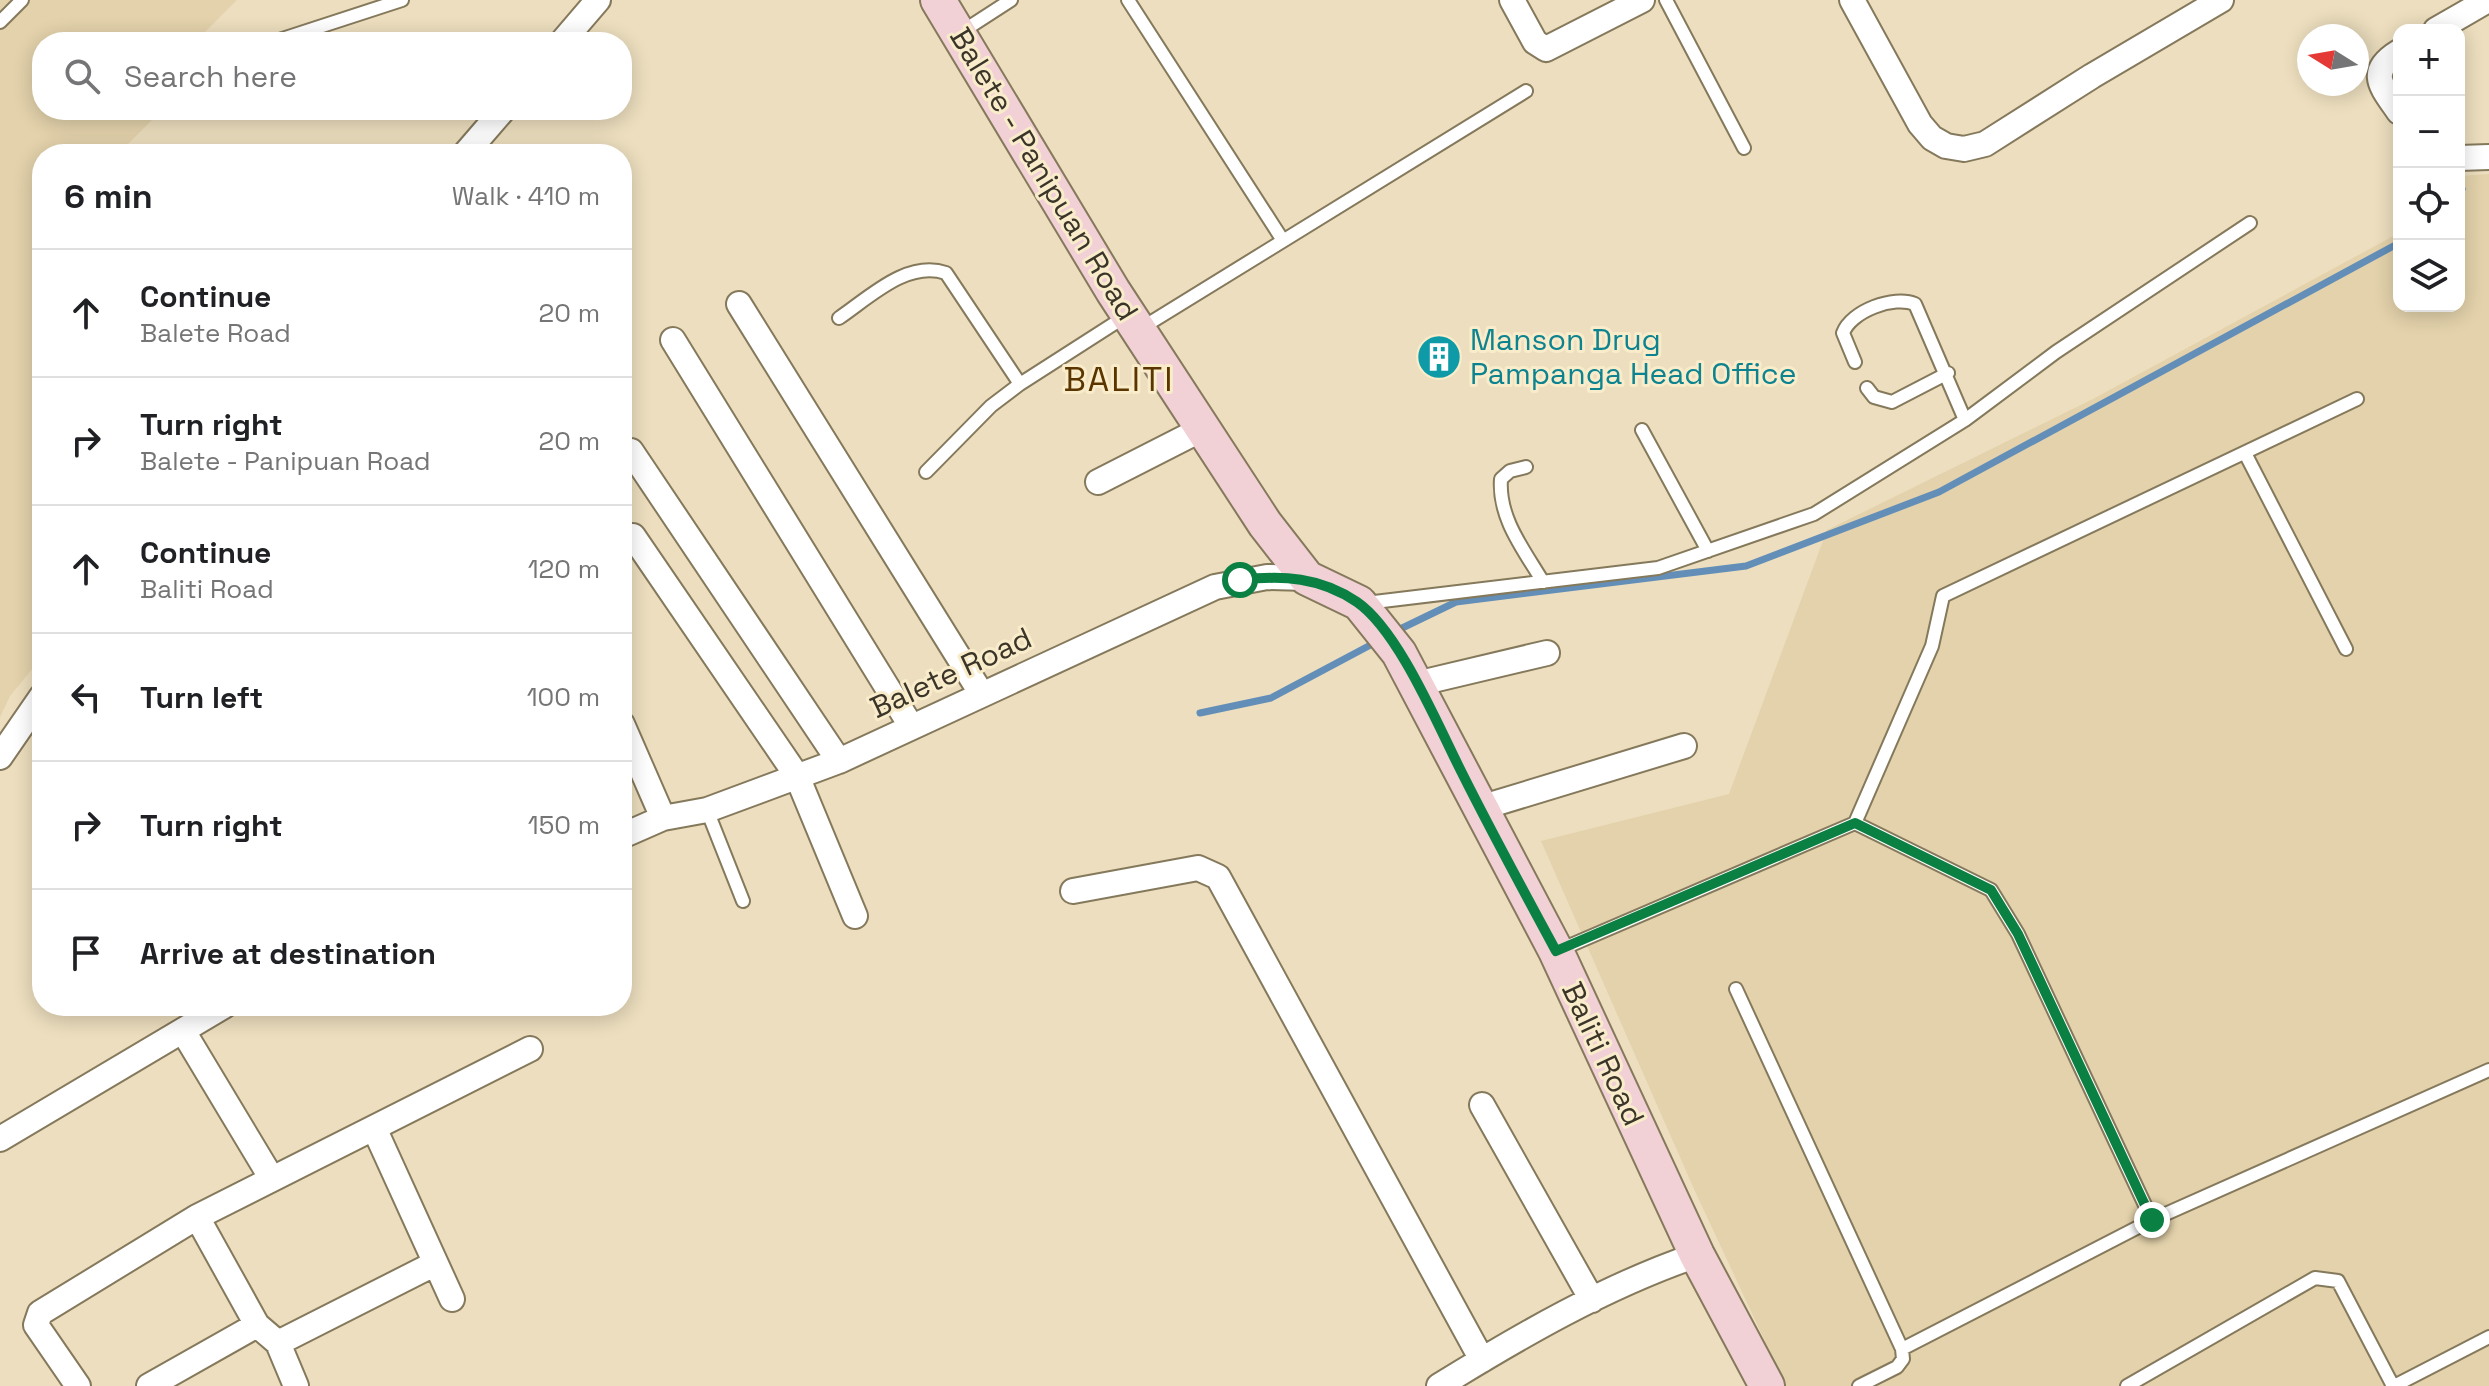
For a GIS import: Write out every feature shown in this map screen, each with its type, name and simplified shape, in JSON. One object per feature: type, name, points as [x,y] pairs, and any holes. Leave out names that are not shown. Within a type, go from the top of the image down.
[{"type":"main road","name":"Balete - Panipuan Road","points":[[938,0],[1134,322],[1265,524],[1307,578],[1366,610]]},
{"type":"main road","name":"Baliti Road","points":[[1366,610],[1399,653],[1556,951],[1697,1255],[1767,1386]]},
{"type":"street","points":[[571,32],[598,0]]},
{"type":"street","points":[[1512,0],[1542,49],[1642,0]]},
{"type":"street","points":[[1852,0],[1920,124],[1932,138],[1964,149],[1985,144],[2221,0]]},
{"type":"street","points":[[2446,24],[2488,0]]},
{"type":"street","points":[[2393,55],[2383,61],[2379,72],[2381,85],[2393,103]]},
{"type":"street","points":[[474,144],[494,120]]},
{"type":"street","points":[[2465,158],[2489,157]]},
{"type":"street","points":[[739,304],[981,693]]},
{"type":"street","points":[[673,340],[911,726]]},
{"type":"street","points":[[1098,482],[1202,429]]},
{"type":"street","points":[[632,452],[839,761]]},
{"type":"street","points":[[633,536],[797,776],[855,916]]},
{"type":"street","name":"Balete Road","points":[[632,832],[663,818],[707,810],[839,761],[1215,587],[1267,577],[1307,578]]},
{"type":"street","points":[[1416,684],[1547,653]]},
{"type":"street","points":[[0,757],[32,712]]},
{"type":"street","points":[[1480,808],[1684,746]]},
{"type":"street","points":[[632,747],[663,818]]},
{"type":"street","points":[[1073,891],[1198,868],[1218,877],[1482,1360]]},
{"type":"street","points":[[0,1139],[206,1016]]},
{"type":"street","points":[[183,1031],[272,1179]]},
{"type":"street","points":[[78,1386],[36,1325],[40,1313],[197,1217],[375,1130],[530,1049]]},
{"type":"street","points":[[1482,1105],[1592,1300]]},
{"type":"street","points":[[375,1130],[452,1299]]},
{"type":"street","points":[[197,1217],[257,1325],[278,1343],[296,1386]]},
{"type":"street","points":[[1439,1386],[1592,1300],[1659,1268],[1697,1255]]},
{"type":"street","points":[[278,1343],[434,1264]]},
{"type":"street","points":[[149,1386],[257,1325]]},
{"type":"lane","points":[[0,22],[22,0]]},
{"type":"lane","points":[[304,32],[402,0]]},
{"type":"lane","points":[[959,33],[1011,0]]},
{"type":"lane","points":[[1128,0],[1282,239]]},
{"type":"lane","points":[[1666,0],[1744,148]]},
{"type":"lane","points":[[926,472],[991,406],[1020,384],[1282,239],[1526,91]]},
{"type":"lane","points":[[1366,610],[1543,582],[1658,568],[1814,514],[1965,420],[2056,352],[2250,223]]},
{"type":"lane","points":[[839,318],[906,273],[937,270],[946,273],[1020,384]]},
{"type":"lane","points":[[1855,362],[1843,333],[1846,325],[1893,300],[1915,304],[1948,373],[1965,420]]},
{"type":"lane","points":[[1867,388],[1874,397],[1892,402],[1948,373]]},
{"type":"lane","points":[[1556,951],[1855,823],[1932,646],[1943,596],[2246,455],[2357,399]]},
{"type":"lane","points":[[1642,430],[1708,551]]},
{"type":"lane","points":[[2246,455],[2346,649]]},
{"type":"lane","points":[[1526,467],[1510,471],[1501,479],[1500,495],[1504,516],[1543,582]]},
{"type":"lane","points":[[707,810],[743,901]]},
{"type":"lane","points":[[1855,823],[1991,890],[2018,934],[2152,1220]]},
{"type":"lane","points":[[1736,989],[1902,1349],[1903,1359],[1897,1367],[1859,1386]]},
{"type":"lane","points":[[1902,1349],[2152,1220],[2489,1070]]},
{"type":"lane","points":[[2127,1386],[2315,1278],[2327,1277],[2338,1281],[2394,1386],[2489,1337]]},
{"type":"shaded area","points":[[0,0],[237,0],[205,32],[32,32],[32,120],[152,120],[128,144],[32,144],[32,669],[10,696],[0,717]]},
{"type":"shaded area","points":[[2489,174],[2489,1386],[1786,1386],[1694,1189],[1541,841],[1729,794],[1827,530],[2093,399],[2393,236],[2393,312],[2465,312],[2465,176]]},
{"type":"waterway","points":[[1396,631],[1456,602],[1746,566],[1939,492],[2393,246]]},
{"type":"waterway","points":[[1200,713],[1271,698],[1378,641]]},
{"type":"place","name":"Manson Drug Pampanga Head Office","points":[[1439,357]]},
{"type":"district","name":"BALITI","points":[[1119,379]]},
{"type":"route","points":[[1240,580],[1307,578],[1359,603],[1373,617],[1399,653],[1416,684],[1556,951],[1855,823],[1991,890],[2018,934],[2152,1220]]}]
